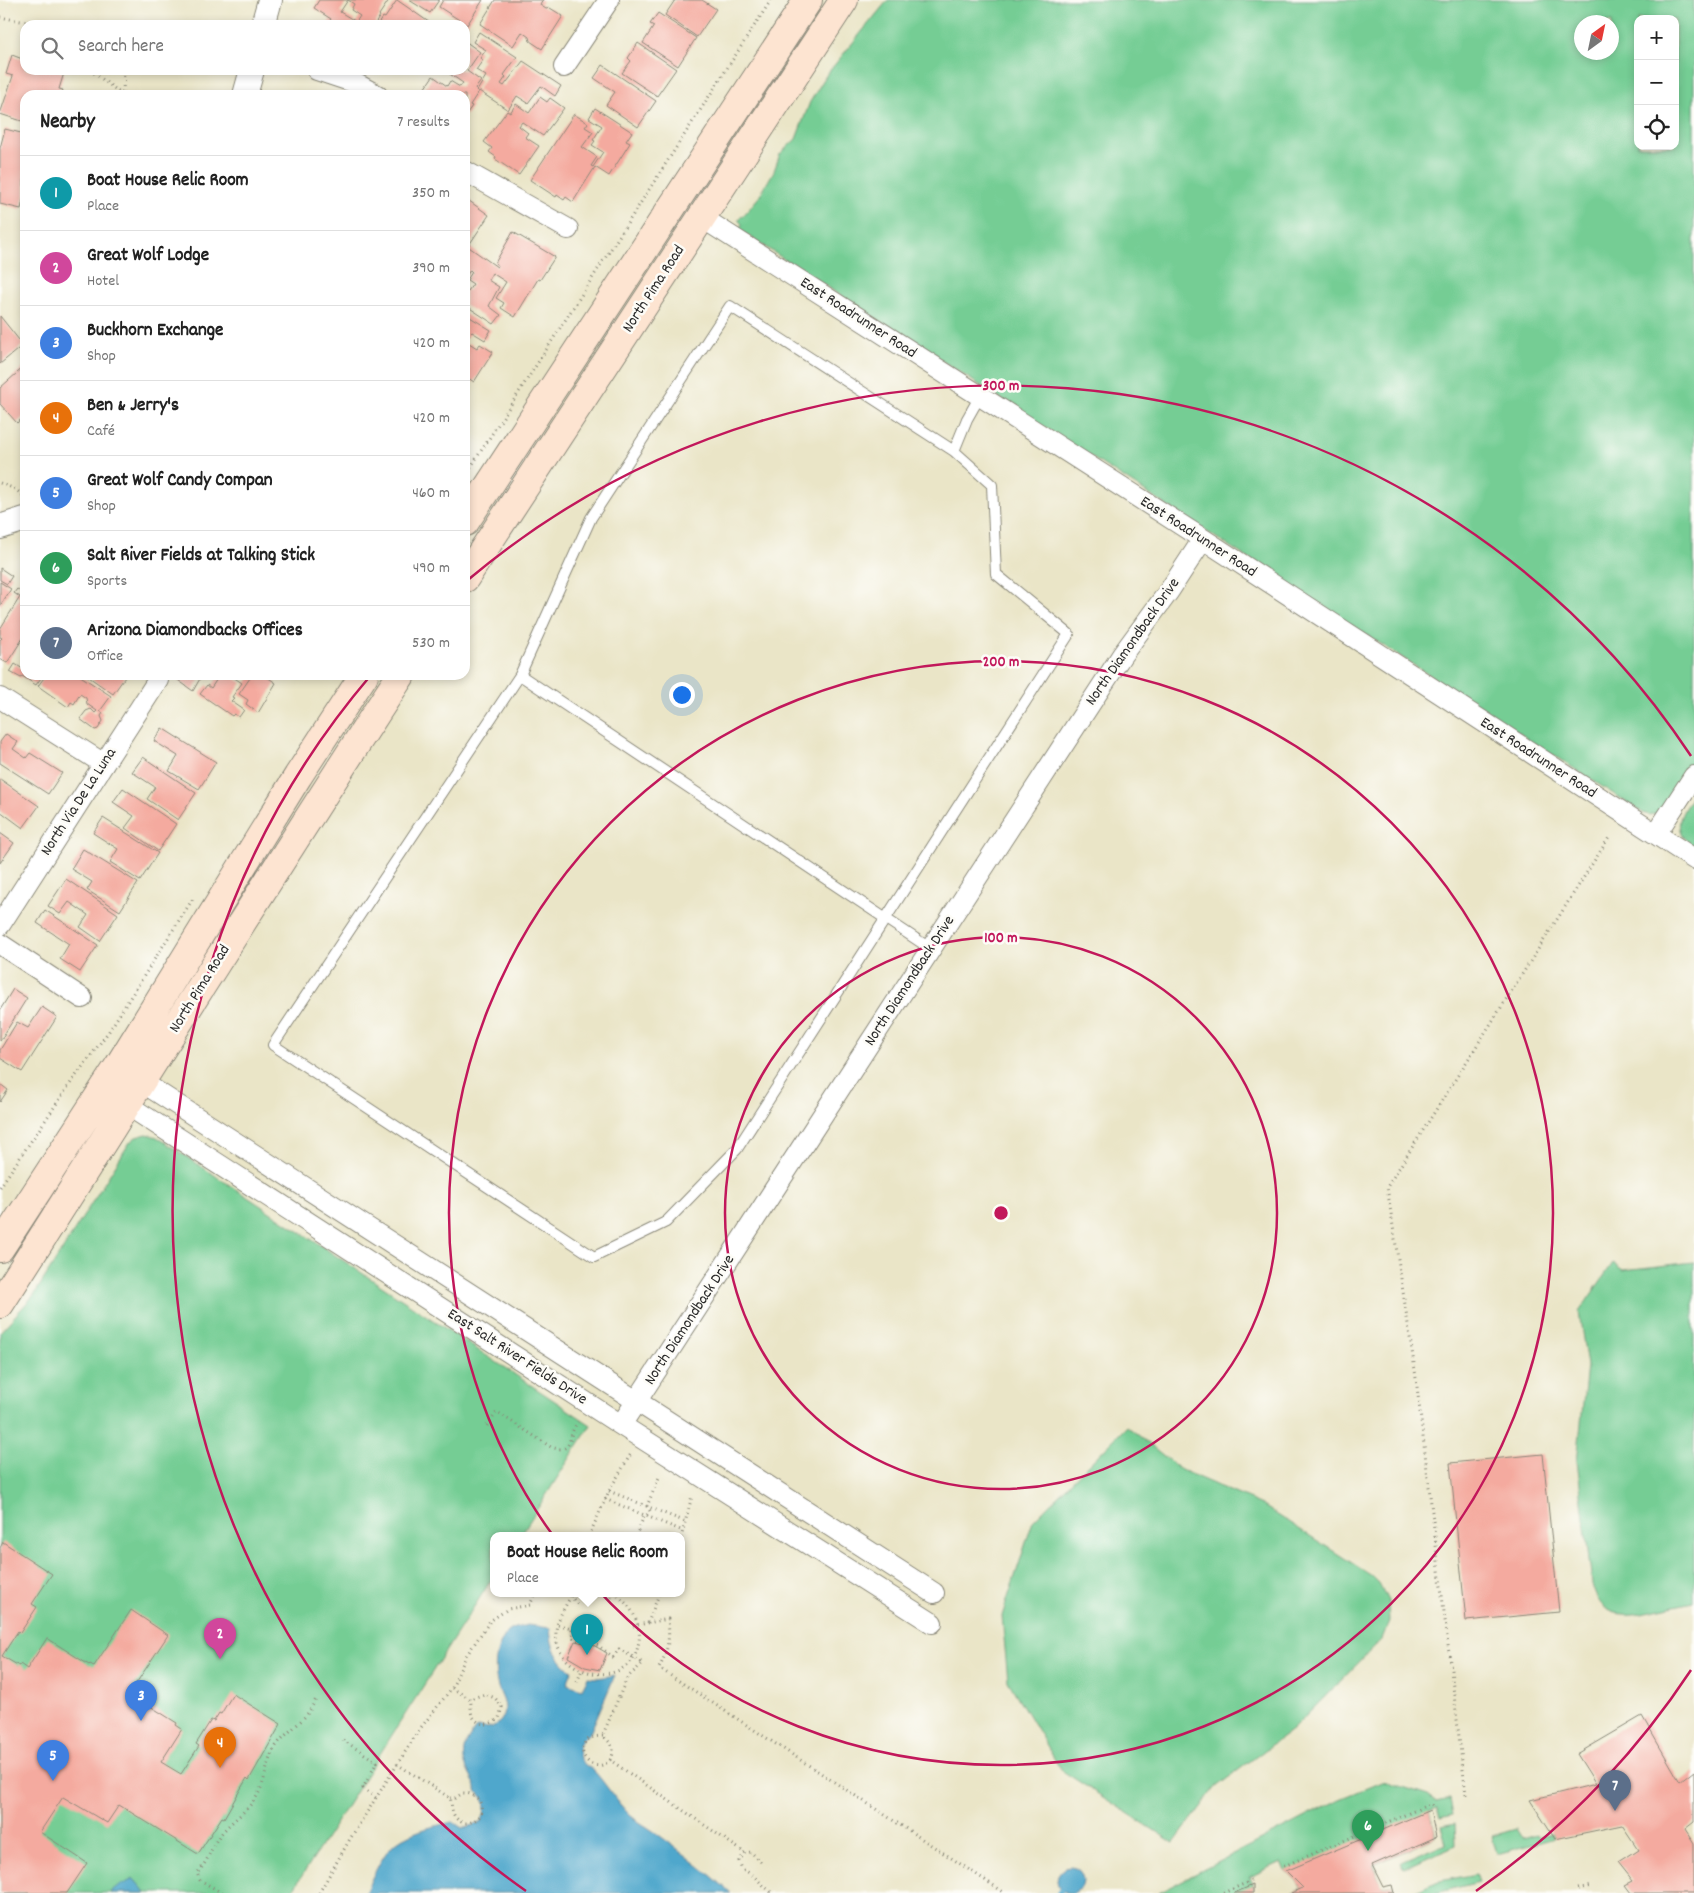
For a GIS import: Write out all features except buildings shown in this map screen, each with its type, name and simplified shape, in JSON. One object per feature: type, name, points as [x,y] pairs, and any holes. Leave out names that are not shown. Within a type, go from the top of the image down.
[{"type":"main road","name":"North Pima Road","points":[[470,514],[808,0]]},
{"type":"main road","name":"North Pima Road","points":[[470,570],[844,0]]},
{"type":"main road","name":"North Pima Road","points":[[0,1248],[118,1067],[288,792],[361,680]]},
{"type":"main road","name":"North Pima Road","points":[[0,1304],[135,1094],[297,835],[399,680]]},
{"type":"street","points":[[265,20],[270,0]]},
{"type":"street","points":[[564,67],[609,0]]},
{"type":"street","points":[[246,90],[251,75]]},
{"type":"street","points":[[332,75],[354,82],[368,90]]},
{"type":"street","points":[[470,173],[568,229]]},
{"type":"street","name":"East Roadrunner Road","points":[[701,217],[1203,539],[1694,859]]},
{"type":"street","points":[[0,527],[20,520]]},
{"type":"street","name":"North Diamondback Drive","points":[[622,1425],[1122,655],[1169,591],[1203,539]]},
{"type":"street","name":"North Via De La Luna","points":[[0,925],[158,680]]},
{"type":"street","points":[[0,698],[104,764]]},
{"type":"street","points":[[1656,834],[1694,776]]},
{"type":"street","points":[[0,944],[82,998]]},
{"type":"street","name":"East Salt River Fields Drive","points":[[118,1067],[135,1094],[622,1425],[932,1623]]},
{"type":"street","name":"East Salt River Fields Drive","points":[[103,1090],[135,1094],[637,1401],[934,1592]]},
{"type":"lane","points":[[730,306],[954,451],[992,486],[996,574],[1069,634],[737,1149],[666,1222],[594,1257],[273,1046],[520,675],[591,518],[730,306]]},
{"type":"lane","points":[[954,451],[967,419],[980,396]]},
{"type":"lane","points":[[520,675],[931,949]]},
{"type":"path","points":[[470,468],[771,0]]},
{"type":"path","points":[[0,17],[20,21]]},
{"type":"path","points":[[97,75],[118,90]]},
{"type":"path","points":[[123,90],[124,75]]},
{"type":"path","points":[[0,483],[20,493]]},
{"type":"path","points":[[1466,1795],[1465,1774],[1415,1370],[1388,1187],[1610,836]]},
{"type":"path","points":[[0,1187],[72,1081],[109,1031],[198,891]]},
{"type":"path","points":[[487,1426],[497,1412],[551,1447],[559,1450],[566,1448],[569,1444],[571,1429],[578,1422]]},
{"type":"path","points":[[591,1532],[609,1491],[630,1456]]},
{"type":"path","points":[[644,1516],[641,1511],[647,1506],[660,1475]]},
{"type":"path","points":[[609,1491],[686,1522]]},
{"type":"path","points":[[605,1499],[683,1531],[692,1496]]},
{"type":"path","points":[[638,1532],[644,1516],[650,1511],[647,1506]]},
{"type":"path","points":[[319,1893],[350,1839],[419,1730],[452,1688],[466,1656],[490,1621],[508,1609],[530,1605],[534,1597]]},
{"type":"path","points":[[569,1597],[556,1631],[557,1642],[563,1656],[573,1666],[587,1673],[602,1674],[620,1670],[634,1658],[640,1635],[632,1610],[616,1597]]},
{"type":"path","points":[[571,1597],[576,1604]]},
{"type":"path","points":[[648,1623],[658,1597]]},
{"type":"path","points":[[633,1626],[668,1619],[670,1636],[659,1668],[1005,1893]]},
{"type":"path","points":[[558,1625],[572,1628],[572,1638],[599,1646],[613,1657],[619,1649],[643,1663],[627,1678],[603,1736]]},
{"type":"path","points":[[577,1682],[582,1670]]},
{"type":"path","points":[[452,1688],[470,1699],[473,1718],[485,1725],[491,1724],[499,1718],[502,1706],[495,1698],[485,1694],[470,1699]]},
{"type":"path","points":[[222,1893],[200,1880],[197,1873],[206,1864],[221,1833],[241,1816],[255,1799],[262,1788],[273,1752],[288,1732],[307,1714],[317,1697]]},
{"type":"path","points":[[594,1736],[603,1736],[609,1741],[613,1752],[610,1760],[600,1765],[593,1764],[584,1758],[582,1752],[585,1742],[594,1736]]},
{"type":"path","points":[[343,1740],[377,1762],[363,1784],[363,1788],[376,1798]]},
{"type":"path","points":[[610,1760],[744,1853],[752,1852],[761,1862]]},
{"type":"path","points":[[397,1764],[450,1798],[455,1798],[462,1792],[475,1796],[482,1806],[481,1815],[473,1822],[467,1824],[460,1822],[453,1813],[450,1798]]},
{"type":"path","points":[[1284,1866],[1428,1805],[1431,1804],[1435,1808]]},
{"type":"path","points":[[744,1853],[739,1861],[742,1869],[751,1874],[772,1893]]},
{"type":"path","points":[[1223,1893],[1251,1881]]},
{"type":"path","points":[[1578,1889],[1591,1886]]},
{"type":"green space","points":[[888,0],[1694,0],[1694,758],[1658,813],[1649,815],[1643,813],[739,230],[742,224],[739,218],[744,215],[759,197],[774,171],[780,154],[796,139],[810,102],[827,74]]},
{"type":"green space","points":[[1694,794],[1694,847],[1686,841],[1682,834],[1680,821],[1685,808]]},
{"type":"green space","points":[[147,1134],[157,1137],[591,1425],[523,1532],[490,1532],[490,1582],[291,1893],[0,1893],[0,1332],[34,1295],[130,1142],[136,1137]]},
{"type":"green space","points":[[1694,1262],[1694,1602],[1641,1613],[1622,1614],[1607,1609],[1601,1603],[1592,1584],[1577,1461],[1587,1366],[1579,1312],[1613,1263],[1623,1270]]},
{"type":"green space","points":[[1127,1426],[1181,1470],[1262,1505],[1372,1576],[1379,1583],[1388,1601],[1389,1621],[1382,1639],[1293,1729],[1216,1787],[1174,1843],[1061,1770],[1008,1681],[1002,1616],[1033,1521]]},
{"type":"green space","points":[[1384,1781],[1428,1795],[1437,1802],[1450,1799],[1453,1815],[1441,1818],[1438,1807],[1430,1810],[1436,1837],[1373,1865],[1382,1887],[1392,1885],[1394,1893],[1291,1893],[1303,1888],[1286,1871],[1282,1862],[1249,1877],[1253,1885],[1253,1893],[1158,1893],[1340,1799]]},
{"type":"green space","points":[[1455,1823],[1456,1845],[1403,1868],[1401,1862],[1446,1843],[1441,1826]]},
{"type":"green space","points":[[1516,1829],[1522,1838],[1536,1834],[1539,1837],[1552,1834],[1555,1838],[1497,1854],[1492,1836]]},
{"type":"green space","points":[[1476,1874],[1479,1882],[1436,1893],[1411,1892],[1435,1882]]},
{"type":"water","points":[[527,1625],[550,1628],[552,1641],[559,1658],[572,1671],[567,1684],[582,1689],[588,1677],[598,1678],[615,1675],[590,1733],[582,1739],[579,1745],[580,1758],[583,1763],[594,1771],[631,1816],[685,1855],[731,1893],[365,1893],[376,1870],[395,1843],[410,1834],[453,1822],[462,1828],[481,1823],[485,1805],[483,1798],[476,1791],[467,1770],[464,1757],[465,1745],[477,1727],[491,1727],[502,1719],[505,1709],[496,1680],[495,1666],[497,1653],[502,1640],[508,1632]]},
{"type":"water","points":[[1070,1867],[1079,1871],[1083,1880],[1079,1889],[1070,1893],[1061,1889],[1057,1880],[1061,1871]]},
{"type":"water","points":[[133,1878],[146,1893],[111,1893],[115,1888]]},
{"type":"place","name":"Boat House Relic Room","points":[[587,1655]]},
{"type":"place","name":"Great Wolf Lodge","points":[[220,1659]]},
{"type":"place","name":"Buckhorn Exchange","points":[[141,1721]]},
{"type":"place","name":"Ben & Jerry's","points":[[220,1768]]},
{"type":"place","name":"Great Wolf Candy Compan","points":[[53,1781]]},
{"type":"place","name":"Arizona Diamondbacks Offices","points":[[1615,1811]]},
{"type":"place","name":"Salt River Fields at Talking Stick","points":[[1368,1851]]}]
